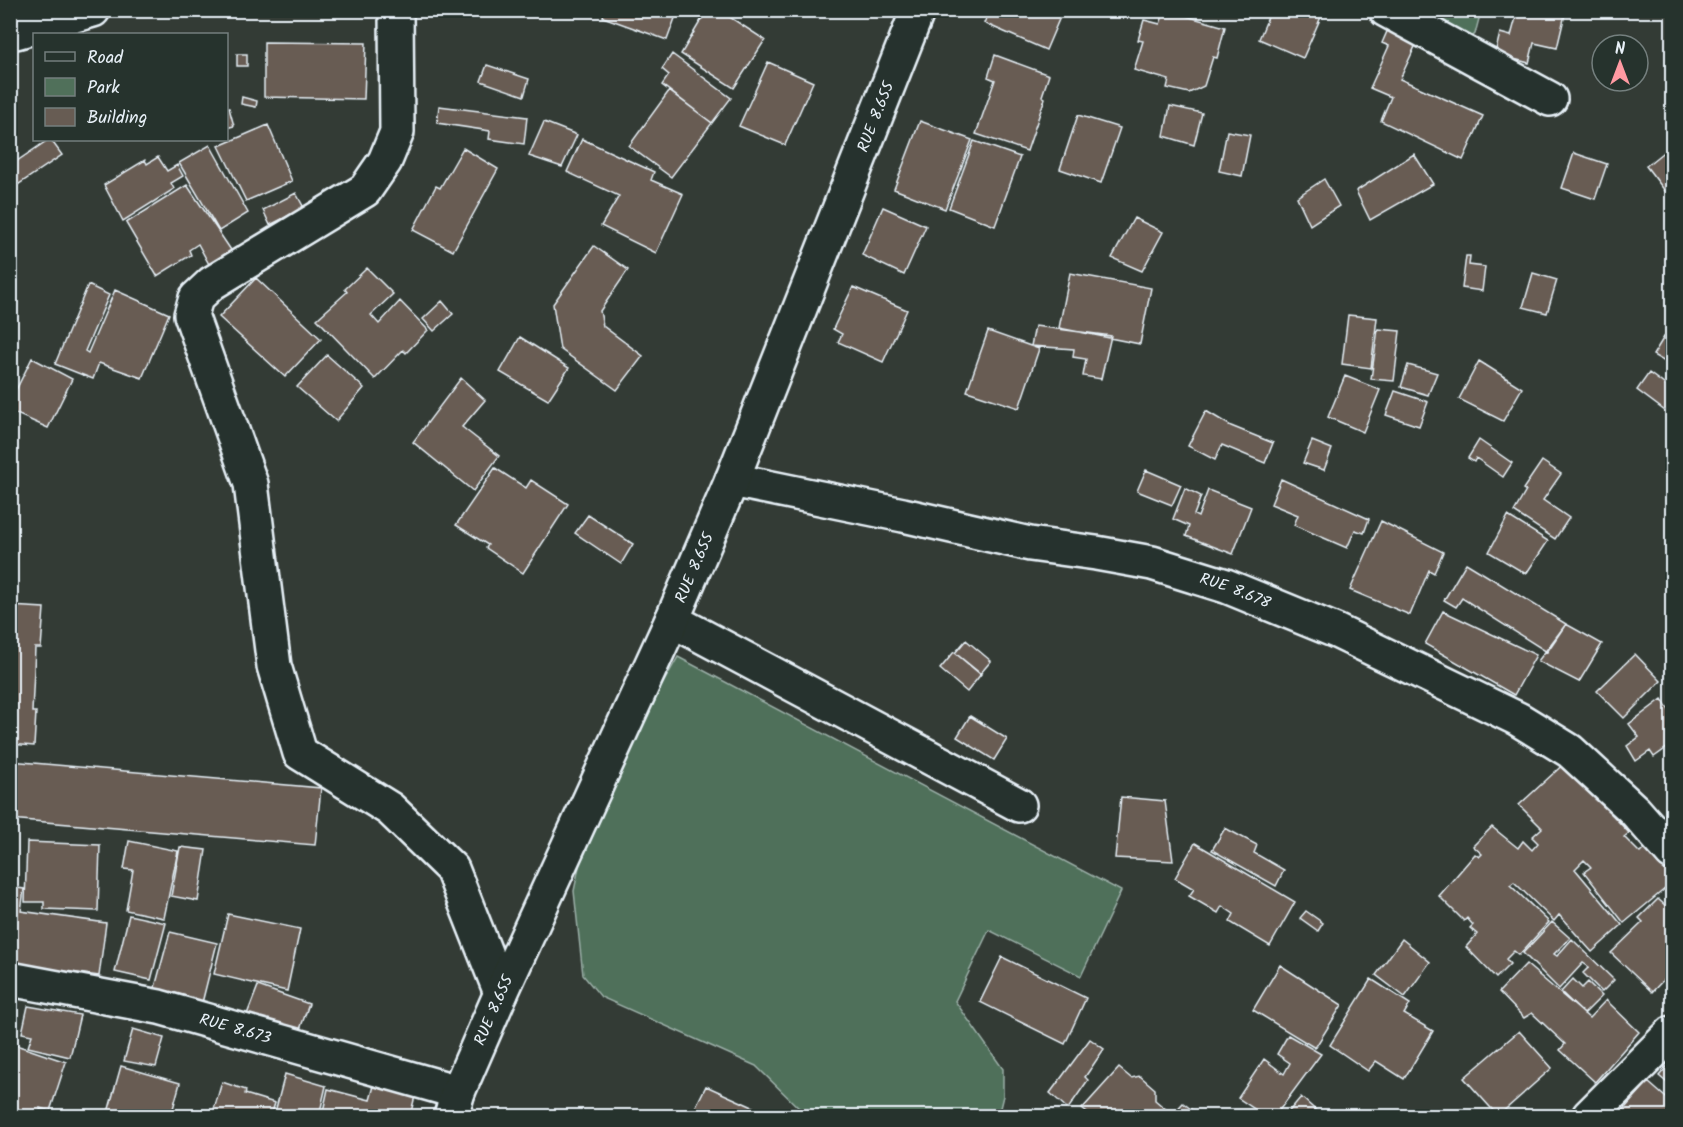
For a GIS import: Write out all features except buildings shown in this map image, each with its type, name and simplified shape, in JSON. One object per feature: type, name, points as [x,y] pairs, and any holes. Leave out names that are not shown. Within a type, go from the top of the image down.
[{"type":"street","points":[[16,32],[93,10]]},
{"type":"street","points":[[396,10],[397,132],[386,161],[365,190],[212,283],[196,298],[191,315],[251,484],[274,666],[300,753],[390,809],[452,869],[501,993]]},
{"type":"street","name":"RUE 8.655","points":[[454,1104],[501,993],[672,620],[732,480],[918,10]]},
{"type":"street","points":[[1386,10],[1550,99]]},
{"type":"street","name":"RUE 8.678","points":[[732,480],[1030,544],[1152,563],[1226,586],[1336,631],[1518,719],[1570,751],[1635,811],[1672,853]]},
{"type":"street","points":[[672,620],[1019,804]]},
{"type":"street","name":"RUE 8.673","points":[[10,979],[159,1007],[454,1104]]},
{"type":"street","points":[[1589,1116],[1672,1033]]},
{"type":"green space","points":[[1410,11],[1481,11],[1475,34],[1463,45]]},
{"type":"green space","points":[[678,657],[1121,891],[1081,976],[989,930],[955,1001],[1003,1069],[1003,1096],[998,1116],[807,1116],[756,1066],[601,997],[583,975],[574,891],[591,809]]}]
